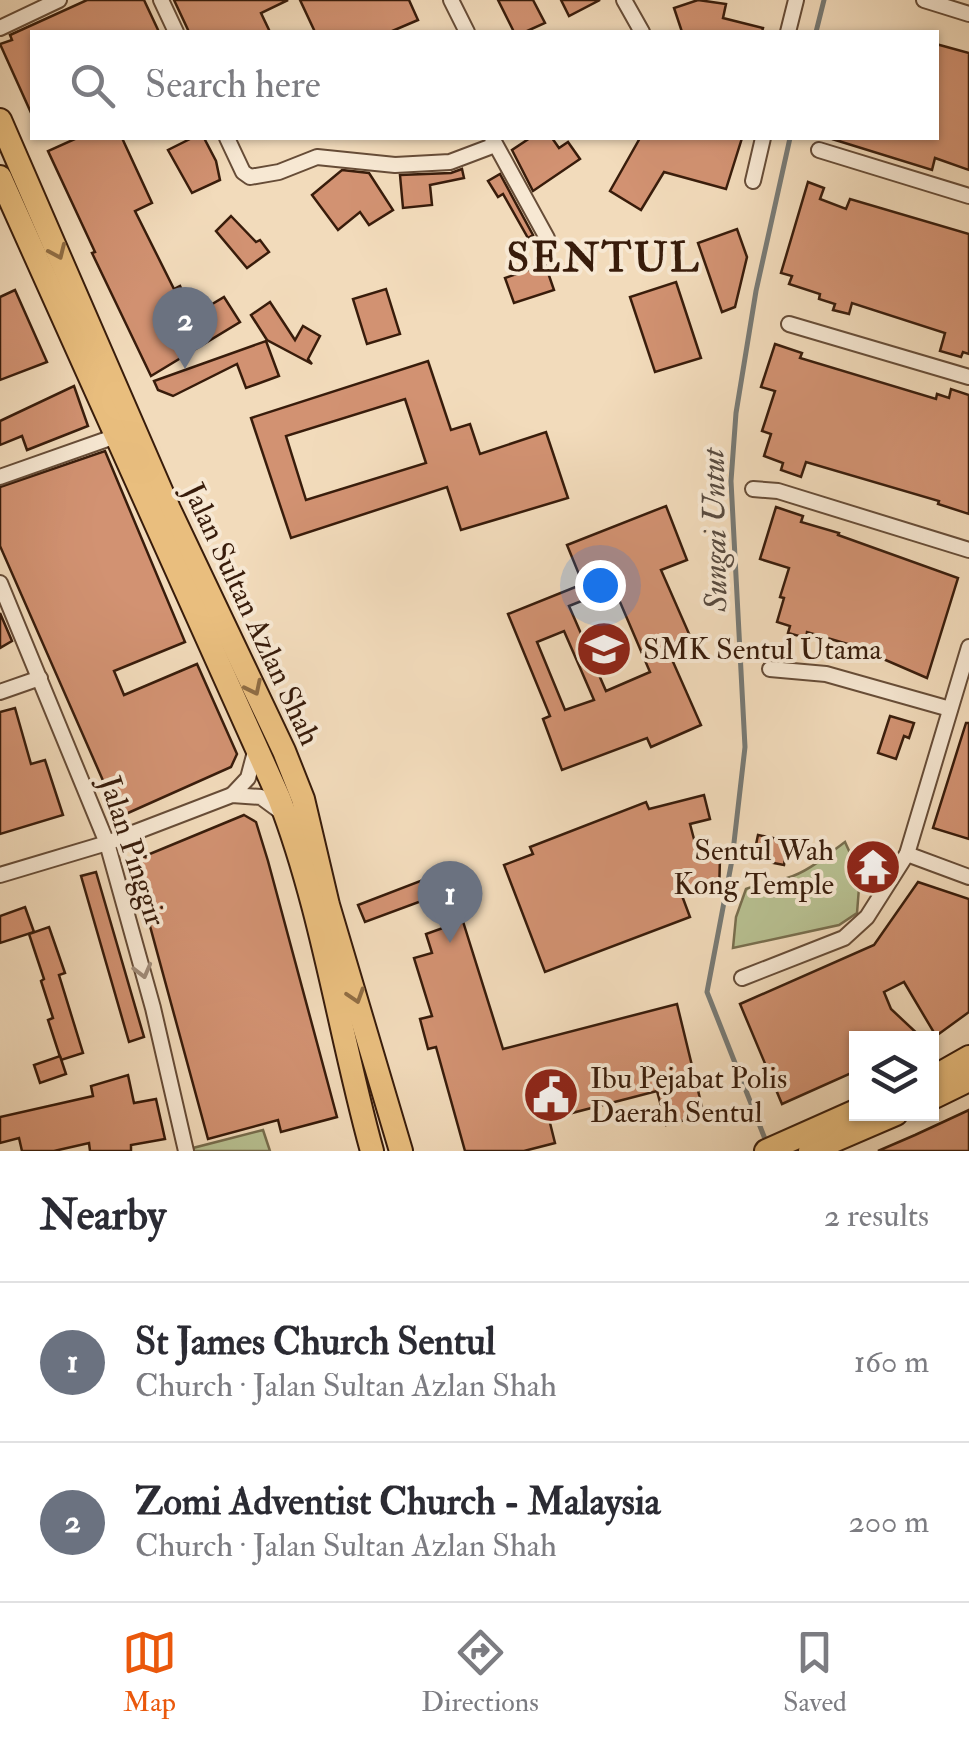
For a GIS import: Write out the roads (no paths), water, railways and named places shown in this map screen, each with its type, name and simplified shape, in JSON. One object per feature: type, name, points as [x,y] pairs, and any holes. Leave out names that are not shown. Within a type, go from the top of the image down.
[{"type":"main road","name":"Jalan Sultan Azlan Shah","points":[[0,120],[169,509],[303,799],[328,906],[401,1151]]},
{"type":"main road","name":"Jalan Sultan Azlan Shah","points":[[0,178],[119,435],[290,825],[372,1151]]},
{"type":"main road","points":[[939,1074],[969,1057]]},
{"type":"main road","points":[[939,1095],[969,1080]]},
{"type":"main road","points":[[800,1146],[849,1116]]},
{"type":"main road","points":[[766,1151],[800,1146],[875,1121]]},
{"type":"street","points":[[0,28],[59,0]]},
{"type":"street","points":[[160,0],[175,30]]},
{"type":"street","points":[[451,0],[466,30]]},
{"type":"street","points":[[624,0],[641,30]]},
{"type":"street","points":[[788,30],[796,0]]},
{"type":"street","points":[[924,0],[969,14]]},
{"type":"street","points":[[227,140],[250,177],[279,172],[317,157],[395,165],[450,162],[493,141],[548,238]]},
{"type":"street","points":[[754,182],[763,140]]},
{"type":"street","points":[[819,150],[969,196]]},
{"type":"street","points":[[788,324],[969,377]]},
{"type":"street","points":[[0,477],[119,435]]},
{"type":"street","points":[[753,490],[778,490],[969,550]]},
{"type":"street","name":"Jalan Pinggir","points":[[0,583],[107,843],[158,1027],[185,1148]]},
{"type":"street","points":[[742,978],[844,938],[857,929],[907,854],[969,647]]},
{"type":"street","points":[[770,669],[826,674],[950,709]]},
{"type":"street","points":[[0,692],[40,678]]},
{"type":"street","points":[[232,795],[248,778],[257,745]]},
{"type":"street","points":[[0,875],[107,843],[232,795],[261,797],[278,808],[290,825]]},
{"type":"street","points":[[907,854],[969,876]]},
{"type":"waterway","name":"Sungai Untut","points":[[816,30],[824,0]]},
{"type":"waterway","name":"Sungai Untut","points":[[767,1144],[707,992],[732,860],[745,747],[731,481],[736,413],[756,291],[790,140]]},
{"type":"place","name":"Zomi Adventist Church - Malaysia","points":[[185,369]]},
{"type":"place","name":"SMK Sentul Utama","points":[[604,649]]},
{"type":"place","name":"Sentul Wah Kong Temple","points":[[873,867]]},
{"type":"place","name":"St James Church Sentul","points":[[450,943]]},
{"type":"place","name":"Ibu Pejabat Polis Daerah Sentul","points":[[551,1095]]},
{"type":"district","name":"SENTUL","points":[[604,257]]}]
